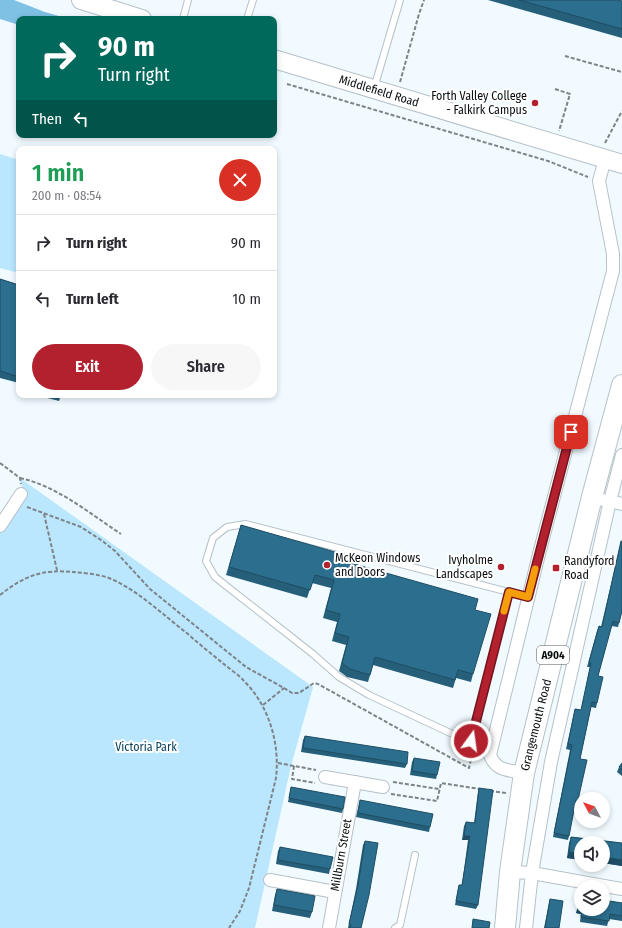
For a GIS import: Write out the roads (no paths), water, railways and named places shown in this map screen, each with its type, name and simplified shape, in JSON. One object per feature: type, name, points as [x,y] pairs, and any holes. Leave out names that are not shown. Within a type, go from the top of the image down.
[{"type":"main road","name":"Grangemouth Road","points":[[505,928],[510,872],[524,773],[601,499],[611,472],[621,393]]},
{"type":"street","points":[[81,0],[132,16]]},
{"type":"street","name":"Middlefield Road","points":[[277,60],[608,160]]},
{"type":"street","points":[[524,773],[503,769],[492,761],[490,755],[528,597],[613,271],[612,254],[599,181],[608,160]]},
{"type":"street","name":"Grangemouth Road","points":[[611,472],[622,456]]},
{"type":"street","points":[[0,526],[18,498]]},
{"type":"street","points":[[601,499],[622,504]]},
{"type":"street","name":"Grangemouth Road","points":[[526,928],[532,874],[550,762],[601,499]]},
{"type":"street","points":[[320,780],[355,782],[385,790]]},
{"type":"street","name":"Millburn Street","points":[[329,928],[355,782]]},
{"type":"street","points":[[510,872],[532,874],[622,889]]},
{"type":"street","points":[[270,880],[335,892]]},
{"type":"lane","points":[[184,16],[188,0]]},
{"type":"lane","points":[[248,16],[253,0]]},
{"type":"lane","points":[[374,89],[400,0]]},
{"type":"lane","points":[[492,746],[461,738],[369,695],[339,677],[313,654],[215,577],[206,561],[213,538],[227,527],[246,524],[528,597]]},
{"type":"lane","points":[[471,741],[509,592]]},
{"type":"lane","points":[[395,928],[400,926],[415,855]]},
{"type":"place","name":"Forth Valley College - Falkirk Campus","points":[[535,103]]},
{"type":"place","name":"McKeon Windows and Doors","points":[[327,565]]},
{"type":"place","name":"Ivyholme Landscapes","points":[[501,567]]},
{"type":"place","name":"Randyford Road","points":[[556,568]]},
{"type":"park label","name":"Victoria Park","points":[[146,747]]}]
